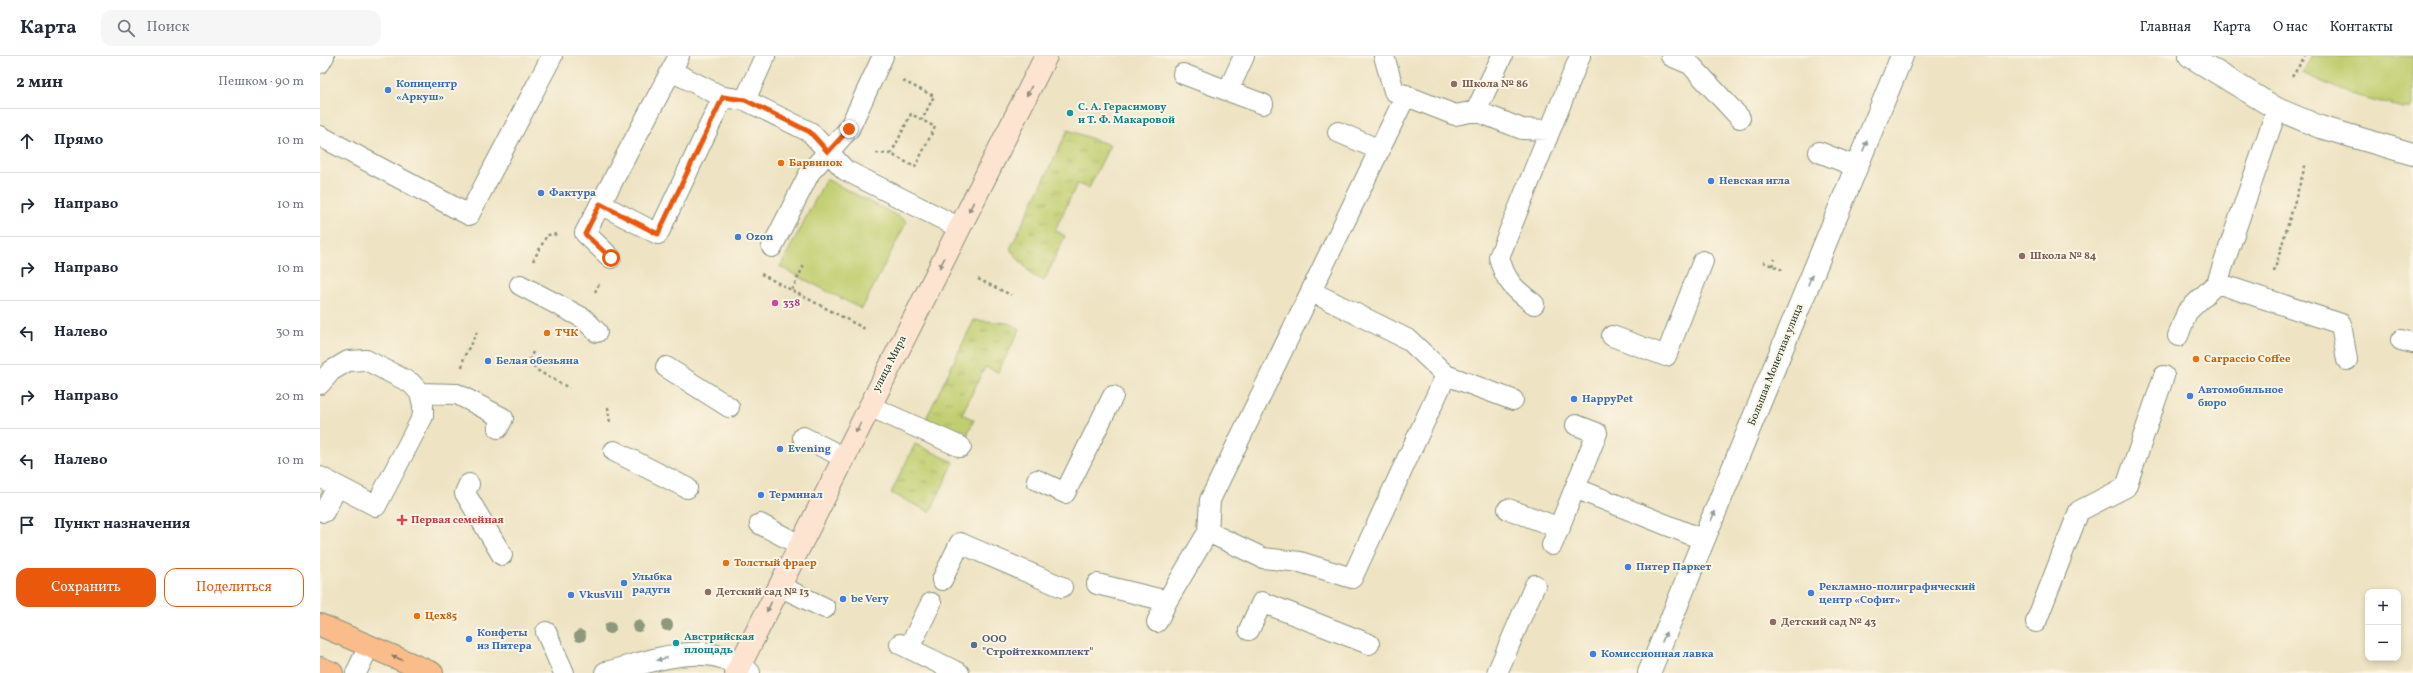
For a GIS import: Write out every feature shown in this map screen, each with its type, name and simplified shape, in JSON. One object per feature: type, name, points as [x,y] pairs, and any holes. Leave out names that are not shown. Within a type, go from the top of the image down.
[{"type":"main road","points":[[320,624],[432,673]]},
{"type":"main road","points":[[320,668],[332,673]]},
{"type":"street","name":"улица Мира","points":[[742,670],[779,586],[1046,56]]},
{"type":"street","name":"Большая Монетная улица","points":[[1649,673],[1902,56]]},
{"type":"street","points":[[2190,56],[2277,109],[2320,127],[2413,154]]},
{"type":"street","points":[[606,673],[677,655],[707,653],[742,670]]},
{"type":"lane","points":[[320,63],[324,56]]},
{"type":"lane","points":[[320,136],[469,215],[552,56]]},
{"type":"lane","points":[[745,100],[765,56]]},
{"type":"lane","points":[[1228,91],[1244,56]]},
{"type":"lane","points":[[1384,56],[1394,91],[1455,115],[1476,111],[1522,129],[1549,130]]},
{"type":"lane","points":[[1476,111],[1502,56]]},
{"type":"lane","points":[[1534,304],[1516,291],[1504,275],[1500,257],[1549,130],[1580,56]]},
{"type":"lane","points":[[1671,56],[1690,64],[1740,118]]},
{"type":"lane","points":[[772,247],[810,172],[849,129],[880,62]]},
{"type":"lane","points":[[611,258],[585,234],[675,63],[723,97],[745,100],[810,132],[845,170],[960,228]]},
{"type":"lane","points":[[1183,74],[1263,104]]},
{"type":"lane","points":[[1157,622],[1167,601],[1208,532],[1210,500],[1312,292],[1406,95]]},
{"type":"lane","points":[[600,204],[658,234],[723,97]]},
{"type":"lane","points":[[2178,336],[2187,312],[2217,283],[2277,109]]},
{"type":"lane","points":[[1338,132],[1380,150]]},
{"type":"lane","points":[[1819,152],[1857,167]]},
{"type":"lane","points":[[1612,336],[1666,356],[1703,261]]},
{"type":"lane","points":[[2217,283],[2341,324],[2347,360]]},
{"type":"lane","points":[[520,285],[583,318],[597,332]]},
{"type":"lane","points":[[1312,292],[1409,340],[1446,375],[1513,400]]},
{"type":"lane","points":[[320,384],[330,371],[348,361],[366,360],[411,383],[420,393],[423,405],[423,416],[376,506],[329,482],[324,512]]},
{"type":"lane","points":[[666,366],[729,407]]},
{"type":"lane","points":[[1208,532],[1263,558],[1300,562],[1352,578],[1446,375]]},
{"type":"lane","points":[[2036,622],[2079,511],[2126,487],[2164,376]]},
{"type":"lane","points":[[420,393],[457,394],[503,418],[498,428]]},
{"type":"lane","points":[[1037,480],[1065,493],[1113,396]]},
{"type":"lane","points":[[869,406],[961,447]]},
{"type":"lane","points":[[1508,509],[1556,536],[1597,433],[1576,425]]},
{"type":"lane","points":[[803,437],[843,458]]},
{"type":"lane","points":[[614,451],[687,488]]},
{"type":"lane","points":[[469,484],[465,492],[502,555]]},
{"type":"lane","points":[[1575,488],[1704,540]]},
{"type":"lane","points":[[760,524],[800,545]]},
{"type":"lane","points":[[942,580],[960,544],[1062,587]]},
{"type":"lane","points":[[1097,584],[1167,601]]},
{"type":"lane","points":[[779,586],[825,608]]},
{"type":"lane","points":[[1497,673],[1515,644],[1535,586]]},
{"type":"lane","points":[[1249,630],[1262,602],[1370,644]]},
{"type":"lane","points":[[931,603],[904,646],[959,673]]},
{"type":"lane","points":[[546,632],[564,673]]},
{"type":"lane","points":[[356,673],[369,646]]},
{"type":"path","points":[[2292,77],[2305,56]]},
{"type":"path","points":[[880,62],[934,96],[922,120]]},
{"type":"path","points":[[911,114],[922,120],[936,127],[915,167],[891,154],[911,114]]},
{"type":"path","points":[[2267,300],[2306,163]]},
{"type":"path","points":[[520,285],[547,235],[585,234]]},
{"type":"path","points":[[772,247],[758,273],[867,330]]},
{"type":"path","points":[[583,318],[611,258]]},
{"type":"path","points":[[1772,266],[1775,259]]},
{"type":"path","points":[[1763,262],[1788,272]]},
{"type":"path","points":[[792,290],[805,263]]},
{"type":"path","points":[[978,279],[1011,295]]},
{"type":"path","points":[[452,394],[459,379],[464,357],[478,332]]},
{"type":"path","points":[[533,352],[528,363],[540,372],[569,388]]},
{"type":"green space","points":[[2312,56],[2413,56],[2413,106],[2410,108],[2403,108],[2348,93],[2302,73]]},
{"type":"green space","points":[[1068,130],[1110,145],[1089,188],[1077,184],[1055,230],[1065,236],[1044,281],[1032,275],[1010,249]]},
{"type":"green space","points":[[826,179],[907,221],[862,309],[780,267]]},
{"type":"green space","points":[[974,320],[1008,323],[1020,329],[998,372],[985,367],[962,414],[974,420],[966,437],[926,419]]},
{"type":"green space","points":[[915,444],[954,462],[930,512],[891,493]]},
{"type":"place","name":"Школа № 86","points":[[1454,84]]},
{"type":"place","name":"Копицентр «Аркуш»","points":[[388,90]]},
{"type":"place","name":"С. А. Герасимову и Т. Ф. Макаровой","points":[[1070,113]]},
{"type":"place","name":"Барвинок","points":[[781,163]]},
{"type":"place","name":"Невская игла","points":[[1711,181]]},
{"type":"place","name":"Фактура","points":[[541,193]]},
{"type":"place","name":"Ozon","points":[[738,237]]},
{"type":"place","name":"Школа № 84","points":[[2022,256]]},
{"type":"place","name":"338","points":[[775,303]]},
{"type":"place","name":"ТЧК","points":[[547,333]]},
{"type":"place","name":"Carpaccio Coffee","points":[[2196,359]]},
{"type":"place","name":"Белая обезьяна","points":[[488,361]]},
{"type":"place","name":"Автомобильное бюро","points":[[2190,396]]},
{"type":"place","name":"HappyPet","points":[[1574,399]]},
{"type":"place","name":"Evening","points":[[780,449]]},
{"type":"place","name":"Терминал","points":[[761,495]]},
{"type":"place","name":"Первая семейная","points":[[402,520]]},
{"type":"place","name":"Толстый фраер","points":[[726,563]]},
{"type":"place","name":"Питер Паркет","points":[[1628,567]]},
{"type":"place","name":"Улыбка радуги","points":[[624,583]]},
{"type":"place","name":"Детский сад № 13","points":[[708,592]]},
{"type":"place","name":"Рекламно-полиграфический центр «Софит»","points":[[1811,593]]},
{"type":"place","name":"VkusVill","points":[[571,595]]},
{"type":"place","name":"be Very","points":[[843,599]]},
{"type":"place","name":"Цех85","points":[[417,616]]},
{"type":"place","name":"Детский сад № 43","points":[[1773,622]]},
{"type":"place","name":"Конфеты из Питера","points":[[469,639]]},
{"type":"place","name":"Австрийская площадь","points":[[676,643]]},
{"type":"place","name":"ООО \"Стройтехкомплект\"","points":[[974,645]]},
{"type":"place","name":"Комиссионная лавка","points":[[1593,654]]},
{"type":"route","points":[[611,258],[585,234],[600,204],[658,234],[723,97],[745,100],[810,132],[828,152],[849,129]]}]
